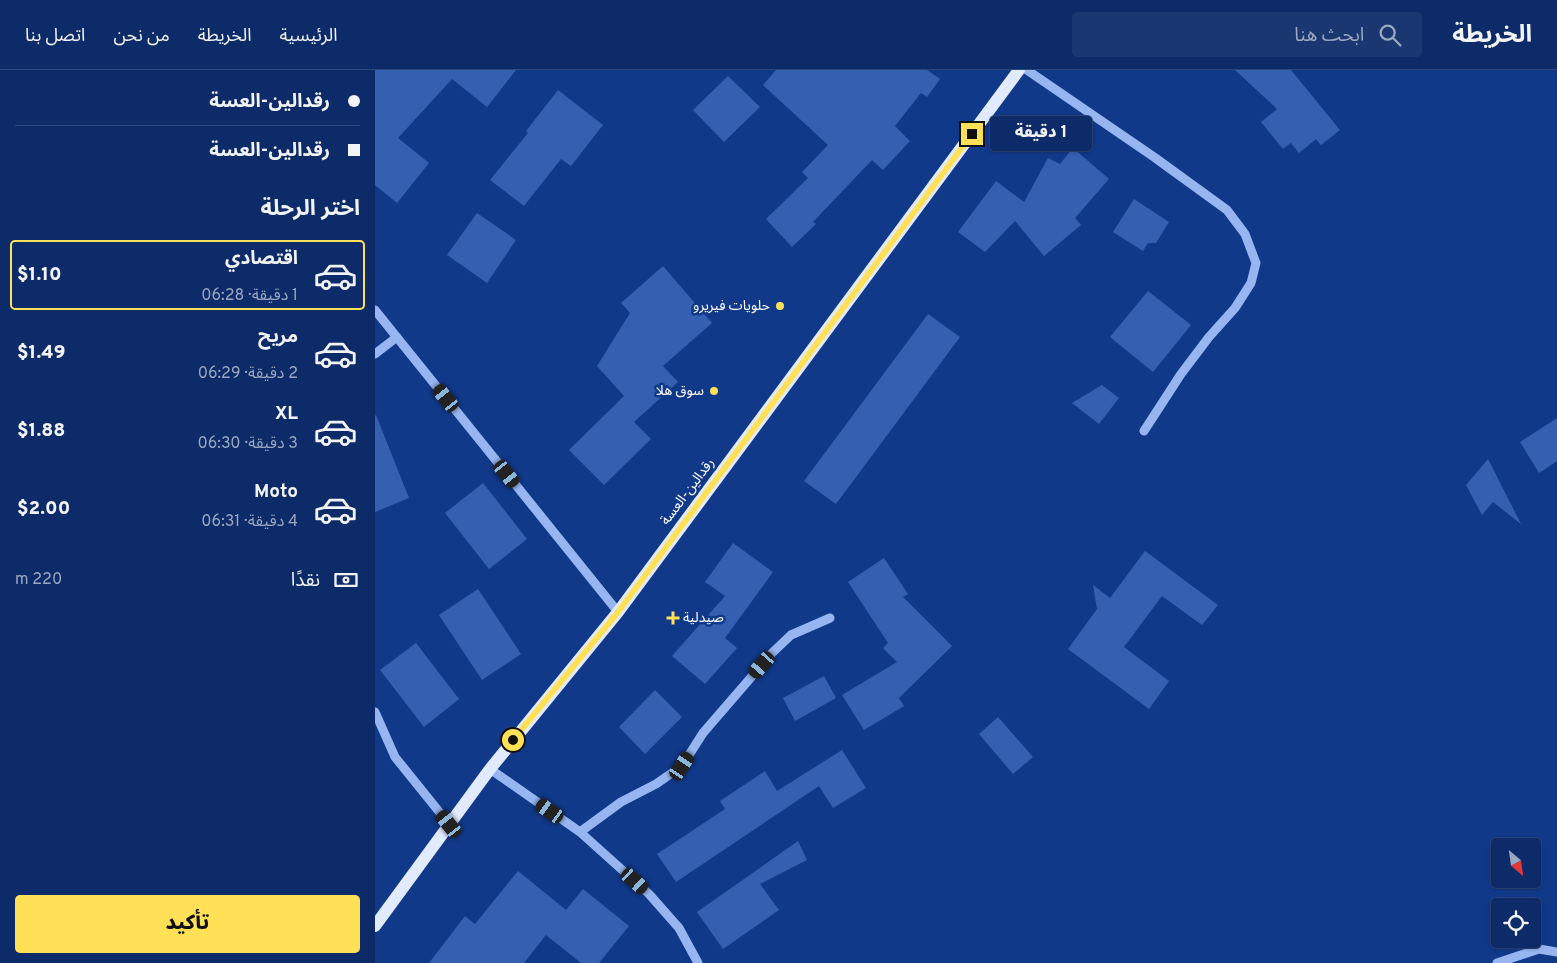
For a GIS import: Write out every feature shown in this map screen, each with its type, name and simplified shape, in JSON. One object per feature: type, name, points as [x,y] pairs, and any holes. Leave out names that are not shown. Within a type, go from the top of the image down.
[{"type":"main road","name":"رقدالين-العسة","points":[[375,926],[490,769],[618,612],[1019,70]]},
{"type":"street","points":[[1027,70],[1154,157],[1227,210],[1245,234],[1255,262],[1251,284],[1235,308],[1181,374],[1144,432]]},
{"type":"street","points":[[375,310],[618,612]]},
{"type":"street","points":[[375,354],[397,337]]},
{"type":"street","points":[[580,832],[621,802],[656,784],[682,766],[703,733],[772,653],[791,635],[830,618]]},
{"type":"street","points":[[375,712],[395,757],[449,824]]},
{"type":"street","points":[[490,769],[580,832],[649,894],[679,928],[698,963]]},
{"type":"street","points":[[1497,963],[1539,949],[1557,952]]},
{"type":"building","points":[[375,70],[516,70],[487,107],[452,79],[398,138],[429,163],[397,203],[375,185]]},
{"type":"building","points":[[776,70],[927,70],[940,79],[927,97],[921,93],[895,126],[910,141],[883,170],[872,160],[813,222],[816,224],[792,247],[766,219],[808,178],[802,172],[828,145],[763,85]]},
{"type":"building","points":[[1235,70],[1291,70],[1340,130],[1321,145],[1316,139],[1299,153],[1291,143],[1283,149],[1261,122],[1277,109]]},
{"type":"building","points":[[728,76],[760,107],[724,142],[693,110]]},
{"type":"building","points":[[558,90],[603,125],[571,166],[561,159],[524,206],[490,180],[528,133],[526,131]]},
{"type":"building","points":[[1073,148],[1109,179],[1075,218],[1081,225],[1044,256],[1015,221],[985,252],[958,232],[996,181],[1024,202],[1048,158],[1060,164]]},
{"type":"building","points":[[1134,199],[1169,222],[1156,243],[1148,243],[1143,251],[1113,232]]},
{"type":"building","points":[[477,213],[516,240],[487,283],[447,255]]},
{"type":"building","points":[[663,266],[712,323],[663,366],[678,382],[634,422],[651,439],[604,485],[569,450],[624,396],[597,366],[630,313],[621,303]]},
{"type":"building","points":[[1148,291],[1191,325],[1153,372],[1110,337]]},
{"type":"building","points":[[928,314],[960,337],[836,504],[804,481]]},
{"type":"building","points":[[1102,385],[1119,398],[1099,424],[1072,403]]},
{"type":"building","points":[[375,416],[409,498],[375,512]]},
{"type":"building","points":[[1557,418],[1557,461],[1539,473],[1520,442]]},
{"type":"building","points":[[1488,459],[1521,524],[1493,502],[1482,515],[1466,485]]},
{"type":"building","points":[[483,483],[527,539],[489,569],[445,513]]},
{"type":"building","points":[[733,543],[773,572],[725,638],[737,648],[705,684],[672,656],[725,596],[705,582]]},
{"type":"building","points":[[1145,551],[1218,605],[1202,625],[1162,596],[1124,647],[1169,681],[1149,709],[1068,649],[1097,609],[1093,585],[1110,598]]},
{"type":"building","points":[[884,558],[908,594],[903,597],[952,646],[899,698],[904,706],[864,730],[842,695],[897,662],[883,648],[888,643],[848,582]]},
{"type":"building","points":[[478,589],[521,654],[482,680],[439,615]]},
{"type":"building","points":[[416,643],[459,699],[424,727],[380,670]]},
{"type":"building","points":[[824,676],[836,698],[795,721],[783,698]]},
{"type":"building","points":[[655,690],[682,717],[645,754],[619,727]]},
{"type":"building","points":[[998,717],[1033,757],[1013,774],[979,734]]},
{"type":"building","points":[[842,750],[866,788],[833,808],[819,786],[676,882],[657,854],[725,809],[720,801],[765,771],[777,791]]},
{"type":"building","points":[[798,841],[807,860],[760,884],[779,910],[723,949],[697,912]]},
{"type":"building","points":[[518,871],[566,910],[583,889],[629,926],[599,963],[581,963],[546,935],[524,963],[429,963],[465,916],[475,924]]},
{"type":"place","name":"حلويات فيريرو","points":[[780,306]]},
{"type":"place","name":"سوق هلا","points":[[714,391]]},
{"type":"place","name":"صيدلية","points":[[673,618]]},
{"type":"route","points":[[513,740],[618,612],[972,134]]}]
